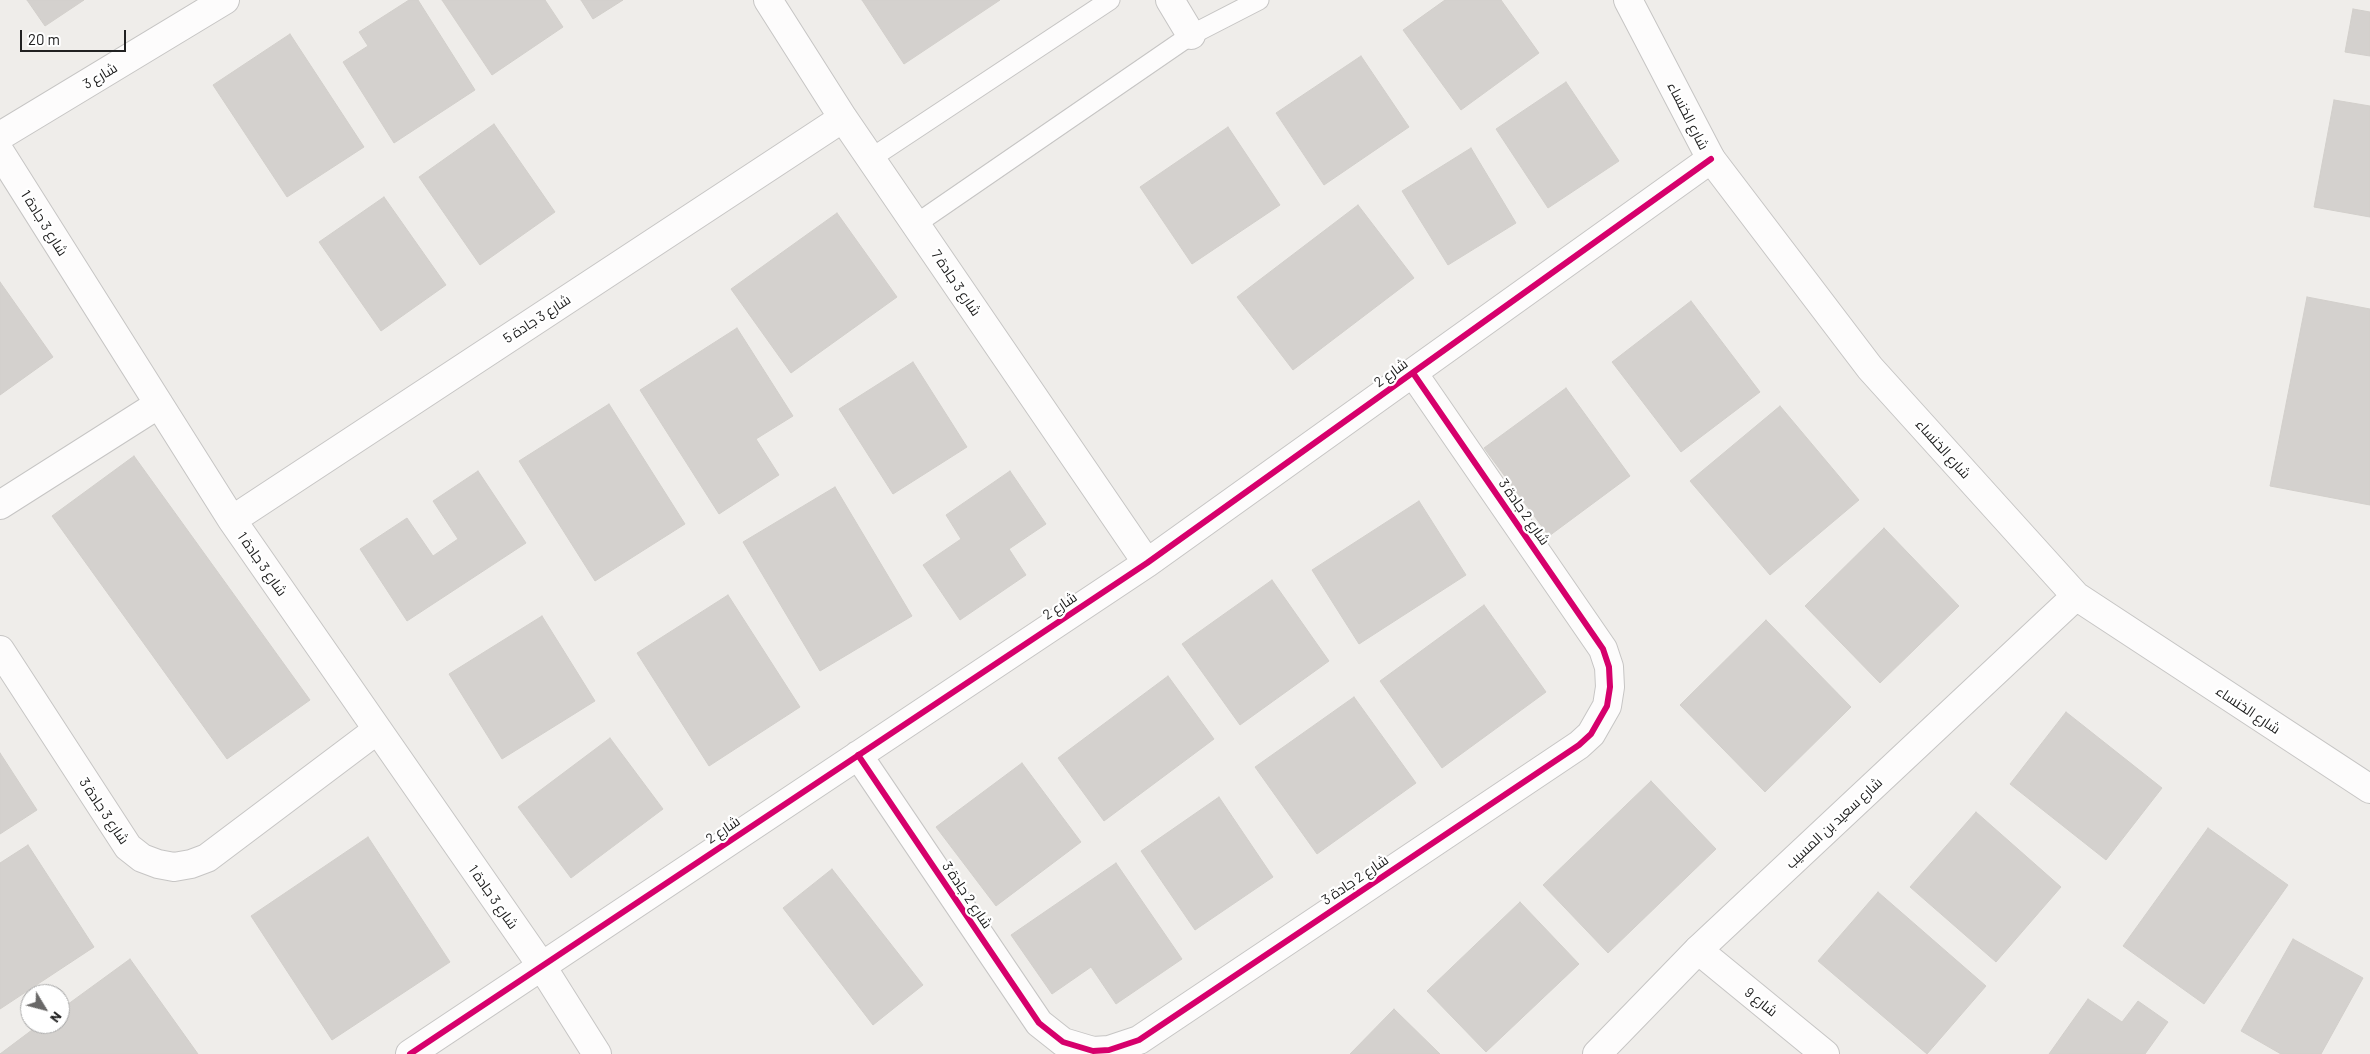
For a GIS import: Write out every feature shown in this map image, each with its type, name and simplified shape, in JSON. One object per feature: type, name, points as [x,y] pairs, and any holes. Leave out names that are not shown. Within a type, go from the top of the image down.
[{"type":"street","name":"شارع 3","points":[[0,136],[225,0]]},
{"type":"street","name":"شارع 3 جادة 7","points":[[768,0],[843,118],[1147,563]]},
{"type":"street","points":[[1170,0],[1191,35]]},
{"type":"street","name":"شارع الخنساء","points":[[1628,0],[1711,159],[1870,368],[2076,596],[2370,789]]},
{"type":"street","name":"شارع 3 جادة 5","points":[[232,520],[843,118]]},
{"type":"street","name":"شارع 3 جادة 1","points":[[0,152],[232,520],[541,965],[597,1054]]},
{"type":"street","name":"شارع 2","points":[[410,1054],[1147,563],[1711,159]]},
{"type":"street","name":"شارع 2 جادة 3","points":[[858,755],[1039,1022],[1056,1038],[1078,1051],[1109,1050],[1139,1040],[1580,745],[1591,734],[1607,706],[1610,687],[1608,667],[1603,649],[1413,373]]},
{"type":"street","points":[[0,505],[159,404]]},
{"type":"street","name":"شارع سعيد بن المسيب","points":[[1597,1054],[1698,950],[2076,596]]},
{"type":"street","name":"شارع 3 جادة 3","points":[[0,650],[128,848],[142,858],[158,864],[174,867],[191,864],[207,858],[377,730]]},
{"type":"street","name":"شارع 9","points":[[1698,950],[1825,1054]]},
{"type":"lane","points":[[870,158],[1110,0]]},
{"type":"lane","points":[[916,224],[1191,35],[1259,0]]},
{"type":"building","points":[[27,0],[84,0],[45,26]]},
{"type":"building","points":[[409,0],[418,0],[475,90],[394,143],[343,62],[368,46],[359,32]]},
{"type":"building","points":[[442,0],[545,0],[563,27],[492,75]]},
{"type":"building","points":[[581,0],[623,0],[593,19]]},
{"type":"building","points":[[862,0],[1000,0],[904,64]]},
{"type":"building","points":[[1445,0],[1501,0],[1539,53],[1461,110],[1403,30]]},
{"type":"building","points":[[2353,9],[2370,12],[2370,56],[2345,52]]},
{"type":"building","points":[[290,34],[364,147],[287,197],[213,85]]},
{"type":"building","points":[[1361,56],[1409,127],[1324,185],[1276,113]]},
{"type":"building","points":[[1566,82],[1619,161],[1548,208],[1496,129]]},
{"type":"building","points":[[2334,100],[2370,106],[2370,217],[2314,207]]},
{"type":"building","points":[[494,124],[555,212],[480,265],[419,177]]},
{"type":"building","points":[[1228,127],[1280,205],[1192,264],[1140,187]]},
{"type":"building","points":[[1471,148],[1516,223],[1448,265],[1402,191]]},
{"type":"building","points":[[384,197],[446,285],[381,331],[319,242]]},
{"type":"building","points":[[1358,205],[1414,278],[1293,370],[1237,297]]},
{"type":"building","points":[[837,213],[897,297],[791,373],[731,289]]},
{"type":"building","points":[[0,282],[53,357],[0,395]]},
{"type":"building","points":[[2307,297],[2370,309],[2370,505],[2270,486]]},
{"type":"building","points":[[1691,301],[1760,392],[1681,452],[1612,362]]},
{"type":"building","points":[[737,328],[793,416],[756,439],[779,475],[719,514],[640,390]]},
{"type":"building","points":[[913,362],[967,447],[893,494],[839,409]]},
{"type":"building","points":[[1566,388],[1630,476],[1549,536],[1484,448]]},
{"type":"building","points":[[609,404],[685,524],[595,581],[519,461]]},
{"type":"building","points":[[1780,406],[1859,500],[1770,575],[1690,481]]},
{"type":"building","points":[[134,456],[310,700],[227,759],[52,516]]},
{"type":"building","points":[[478,471],[526,543],[407,621],[360,549],[407,518],[433,556],[458,539],[433,501]]},
{"type":"building","points":[[1010,471],[1046,524],[1009,549],[1026,575],[960,620],[923,565],[961,539],[946,515]]},
{"type":"building","points":[[835,487],[912,616],[820,671],[743,542]]},
{"type":"building","points":[[1419,501],[1466,575],[1359,644],[1312,570]]},
{"type":"building","points":[[1884,528],[1959,606],[1880,683],[1805,606]]},
{"type":"building","points":[[1272,580],[1329,661],[1240,725],[1182,644]]},
{"type":"building","points":[[728,595],[800,707],[709,766],[637,653]]},
{"type":"building","points":[[1484,605],[1546,692],[1442,768],[1380,681]]},
{"type":"building","points":[[542,616],[595,701],[502,759],[449,674]]},
{"type":"building","points":[[1766,620],[1851,707],[1765,792],[1680,705]]},
{"type":"building","points":[[1168,676],[1214,739],[1104,821],[1058,758]]},
{"type":"building","points":[[1354,697],[1416,783],[1317,854],[1255,767]]},
{"type":"building","points":[[2066,712],[2162,788],[2106,860],[2010,784]]},
{"type":"building","points":[[610,738],[663,809],[571,878],[518,807]]},
{"type":"building","points":[[0,753],[37,810],[0,834]]},
{"type":"building","points":[[1022,763],[1081,842],[996,906],[936,827]]},
{"type":"building","points":[[1651,781],[1716,849],[1608,953],[1543,885]]},
{"type":"building","points":[[1219,797],[1273,877],[1195,930],[1141,851]]},
{"type":"building","points":[[1976,812],[2061,887],[1996,962],[1910,887]]},
{"type":"building","points":[[2208,828],[2288,885],[2204,1004],[2123,946]]},
{"type":"building","points":[[368,837],[450,962],[332,1040],[251,916]]},
{"type":"building","points":[[28,845],[94,947],[38,984],[20,984],[20,996],[0,1009],[0,863]]},
{"type":"building","points":[[1116,863],[1182,959],[1116,1004],[1091,967],[1052,994],[1011,935]]},
{"type":"building","points":[[832,869],[923,985],[873,1025],[783,908]]},
{"type":"building","points":[[1878,892],[1986,986],[1927,1054],[1818,961]]},
{"type":"building","points":[[1520,902],[1579,964],[1486,1052],[1427,991]]},
{"type":"building","points":[[2293,939],[2363,978],[2321,1054],[2281,1054],[2241,1031]]},
{"type":"building","points":[[130,959],[198,1054],[0,1054],[27,1034],[70,1034],[70,1003]]},
{"type":"building","points":[[2088,999],[2122,1022],[2138,1001],[2168,1022],[2145,1054],[2049,1054]]},
{"type":"building","points":[[1394,1009],[1440,1054],[1350,1054]]},
{"type":"cycle path","points":[[410,1054],[1147,563],[1711,159]]},
{"type":"cycle path","points":[[858,755],[1039,1023],[1063,1042],[1093,1051],[1109,1050],[1139,1040],[1579,745],[1591,734],[1607,706],[1610,687],[1609,667],[1603,649],[1413,373]]}]
